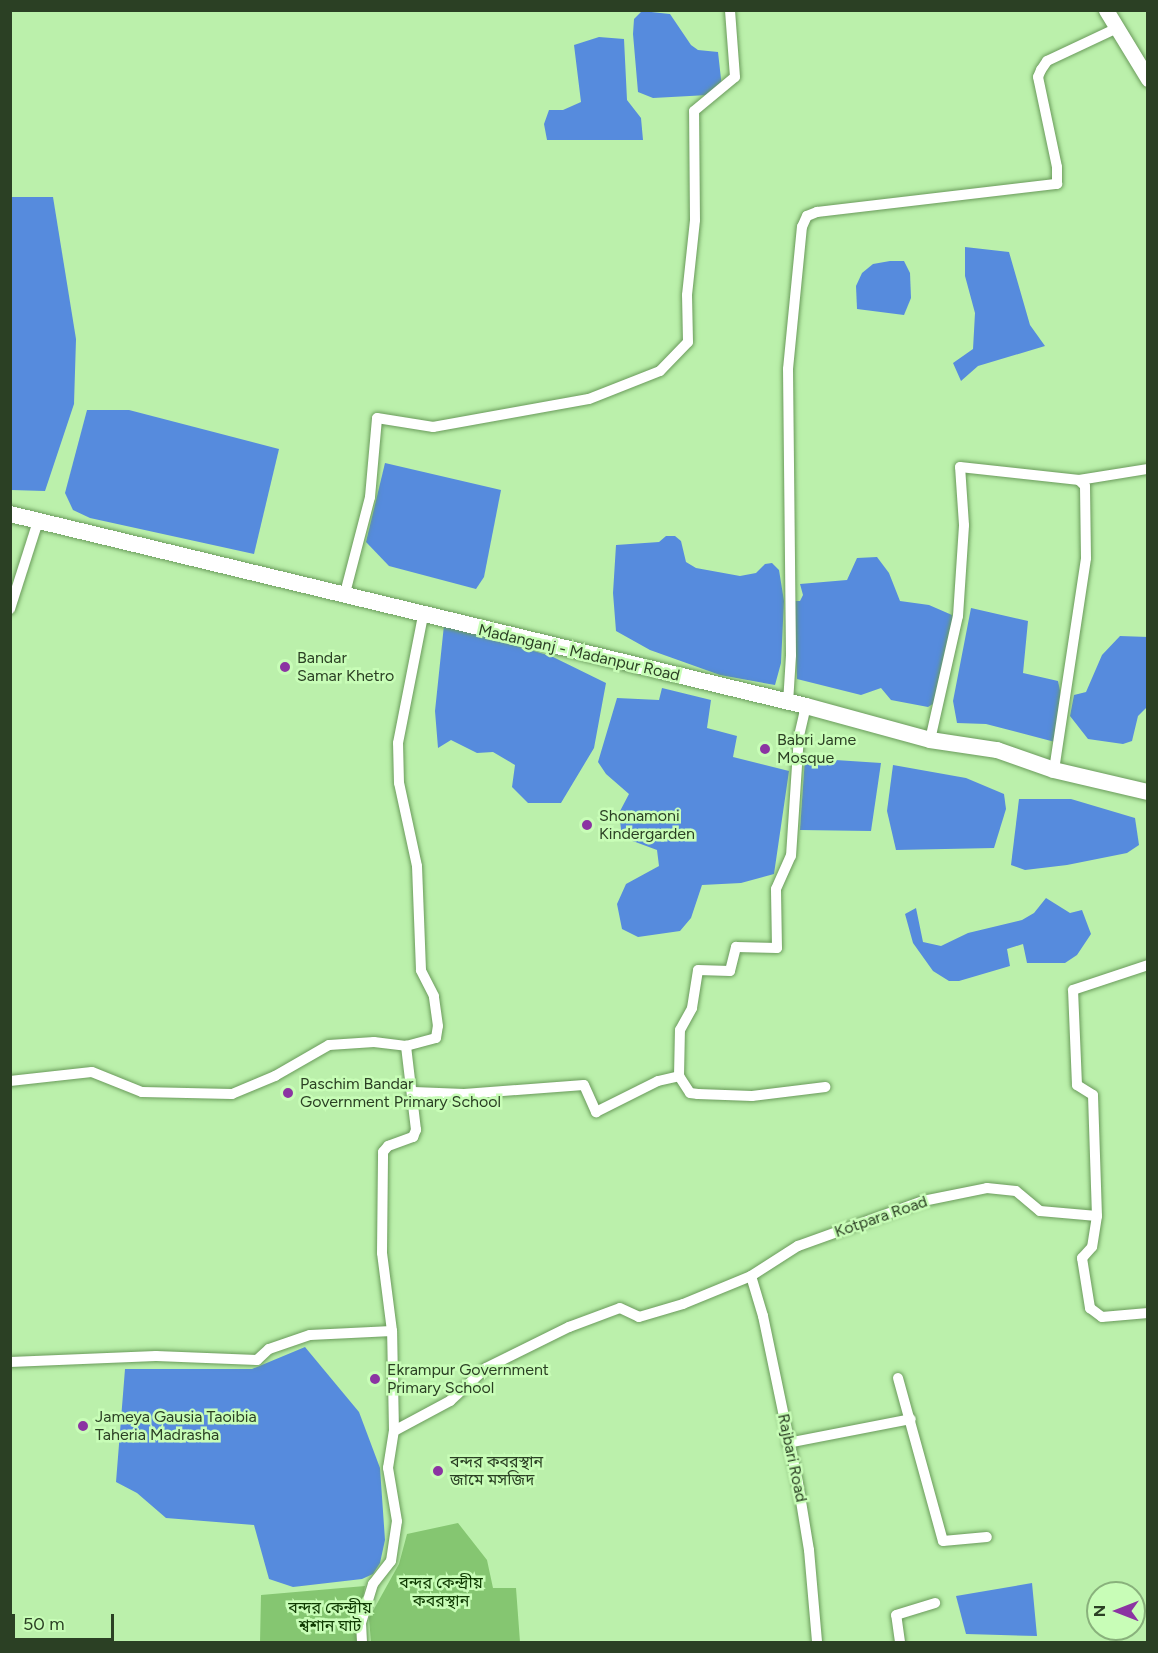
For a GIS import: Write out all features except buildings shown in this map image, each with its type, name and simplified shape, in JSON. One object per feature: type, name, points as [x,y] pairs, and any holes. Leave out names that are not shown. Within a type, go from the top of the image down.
[{"type":"main road","name":"Madanganj - Madanpur Road","points":[[10,514],[344,597],[806,706],[930,741],[997,750],[1054,770],[1148,792]]},
{"type":"street","points":[[344,597],[370,497],[377,418],[434,427],[589,399],[660,371],[688,342],[687,295],[695,220],[694,111],[735,77],[730,10]]},
{"type":"street","points":[[1106,10],[1148,79]]},
{"type":"street","points":[[788,703],[791,655],[788,393],[792,303],[802,227],[807,216],[817,212],[1057,184],[1057,167],[1038,77],[1047,61],[1117,28]]},
{"type":"street","points":[[930,741],[958,616],[964,525],[960,467],[1079,480],[1148,469]]},
{"type":"street","points":[[1054,770],[1086,558],[1085,486],[1079,480]]},
{"type":"street","points":[[10,609],[38,521]]},
{"type":"street","points":[[10,1081],[92,1072],[142,1092],[232,1094],[275,1076],[329,1045],[374,1042],[406,1046],[436,1038],[438,1026],[434,996],[421,970],[417,866],[399,783],[398,743],[423,616]]},
{"type":"street","points":[[806,706],[799,736],[791,856],[776,889],[777,948],[736,947],[730,971],[698,969],[698,988],[692,1008],[680,1030],[679,1076],[690,1093],[698,1094],[752,1096],[825,1087]]},
{"type":"street","points":[[1148,965],[1073,990],[1077,1085],[1093,1095],[1097,1216],[1092,1247],[1082,1258],[1090,1308],[1102,1317],[1148,1313]]},
{"type":"street","points":[[362,1642],[361,1623],[373,1584],[391,1561],[397,1521],[388,1468],[394,1431],[392,1331],[382,1253],[382,1161],[388,1146],[412,1137],[416,1130],[414,1092],[406,1046]]},
{"type":"street","points":[[414,1092],[464,1094],[584,1085],[596,1112],[658,1081],[679,1076]]},
{"type":"street","name":"Kotpara Road","points":[[394,1431],[450,1401],[486,1368],[568,1327],[620,1308],[639,1317],[751,1276],[798,1246],[923,1201],[970,1191],[1016,1191],[1040,1211],[1097,1216]]},
{"type":"street","name":"Rajbari Road","points":[[751,1276],[763,1316],[809,1550],[817,1642]]},
{"type":"street","points":[[10,1362],[156,1356],[256,1360],[269,1349],[309,1335],[392,1331]]},
{"type":"street","points":[[898,1378],[943,1541],[949,1544],[987,1537]]},
{"type":"street","points":[[788,1443],[910,1419]]},
{"type":"street","points":[[900,1642],[896,1615],[935,1603]]},
{"type":"green space","name":"বন্দর কেন্দ্রীয় কবরস্থান","points":[[458,1523],[487,1560],[493,1588],[516,1588],[520,1642],[371,1642],[369,1618],[399,1564],[407,1534]]},
{"type":"green space","name":"বন্দর কেন্দ্রীয় শ্বশান ঘাট","points":[[365,1586],[359,1618],[360,1642],[260,1642],[261,1595]]},
{"type":"water","points":[[642,11],[670,14],[691,45],[698,50],[718,52],[722,88],[708,95],[653,98],[638,92],[633,34],[634,19]]},
{"type":"water","points":[[599,37],[624,39],[627,100],[641,118],[643,140],[547,140],[544,124],[549,110],[563,110],[581,102],[574,45]]},
{"type":"water","points":[[10,197],[53,197],[76,339],[74,404],[45,491],[11,490]]},
{"type":"water","points":[[965,247],[1009,252],[1030,325],[1045,346],[978,366],[961,381],[953,363],[973,349],[975,313],[965,276]]},
{"type":"water","points":[[904,261],[910,273],[911,298],[904,315],[857,309],[856,286],[862,273],[873,264]]},
{"type":"water","points":[[87,410],[129,410],[279,449],[254,554],[90,518],[73,510],[65,493]]},
{"type":"water","points":[[385,463],[501,490],[484,577],[476,589],[389,566],[366,542]]},
{"type":"water","points":[[666,536],[675,536],[681,541],[686,562],[696,568],[740,576],[756,573],[765,564],[772,563],[779,570],[784,601],[781,663],[775,685],[720,675],[650,650],[616,631],[613,593],[616,545],[659,542]]},
{"type":"water","points":[[877,557],[889,573],[900,601],[929,605],[952,615],[955,627],[936,702],[928,707],[891,700],[881,688],[861,695],[797,679],[794,601],[800,601],[803,595],[800,584],[847,580],[857,558]]},
{"type":"water","points":[[971,608],[1028,621],[1023,673],[1058,681],[1063,705],[1055,742],[986,724],[957,723],[953,701]]},
{"type":"water","points":[[444,625],[551,656],[606,683],[594,748],[561,803],[528,803],[512,787],[515,765],[493,752],[477,753],[451,740],[438,748],[435,711]]},
{"type":"water","points":[[1120,636],[1148,637],[1147,707],[1138,716],[1132,741],[1123,744],[1088,739],[1070,716],[1074,695],[1086,692],[1102,655]]},
{"type":"water","points":[[662,688],[711,700],[707,728],[737,736],[733,757],[789,771],[774,874],[741,883],[702,885],[691,918],[680,931],[638,937],[622,929],[617,904],[626,884],[659,866],[657,850],[622,837],[619,813],[629,794],[606,774],[598,762],[617,698],[659,700]]},
{"type":"water","points":[[805,758],[881,763],[871,831],[800,830]]},
{"type":"water","points":[[893,765],[966,778],[1004,794],[1006,809],[994,848],[896,850],[887,811]]},
{"type":"water","points":[[1019,799],[1071,799],[1135,818],[1139,845],[1127,853],[1067,865],[1025,870],[1011,865]]},
{"type":"water","points":[[1046,898],[1070,913],[1082,910],[1091,934],[1077,955],[1065,963],[1027,963],[1023,944],[1007,949],[1010,966],[959,981],[949,981],[933,971],[913,943],[905,914],[916,908],[923,942],[941,946],[968,933],[1022,920],[1034,913]]},
{"type":"water","points":[[305,1347],[359,1412],[380,1468],[385,1540],[380,1563],[373,1574],[362,1579],[293,1587],[269,1579],[254,1525],[166,1518],[137,1493],[116,1482],[125,1369],[252,1369]]},
{"type":"water","points":[[1032,1583],[1037,1636],[966,1634],[956,1596]]},
{"type":"place","name":"Bandar Samar Khetro","points":[[285,667]]},
{"type":"place","name":"Babri Jame Mosque","points":[[765,749]]},
{"type":"place","name":"Shonamoni Kindergarden","points":[[587,825]]},
{"type":"place","name":"Paschim Bandar Government Primary School","points":[[288,1093]]},
{"type":"place","name":"Ekrampur Government Primary School","points":[[375,1379]]},
{"type":"place","name":"Jameya Gausia Taoibia Taheria Madrasha","points":[[83,1426]]},
{"type":"place","name":"বন্দর কবরস্থান জামে মসজিদ","points":[[438,1471]]}]
